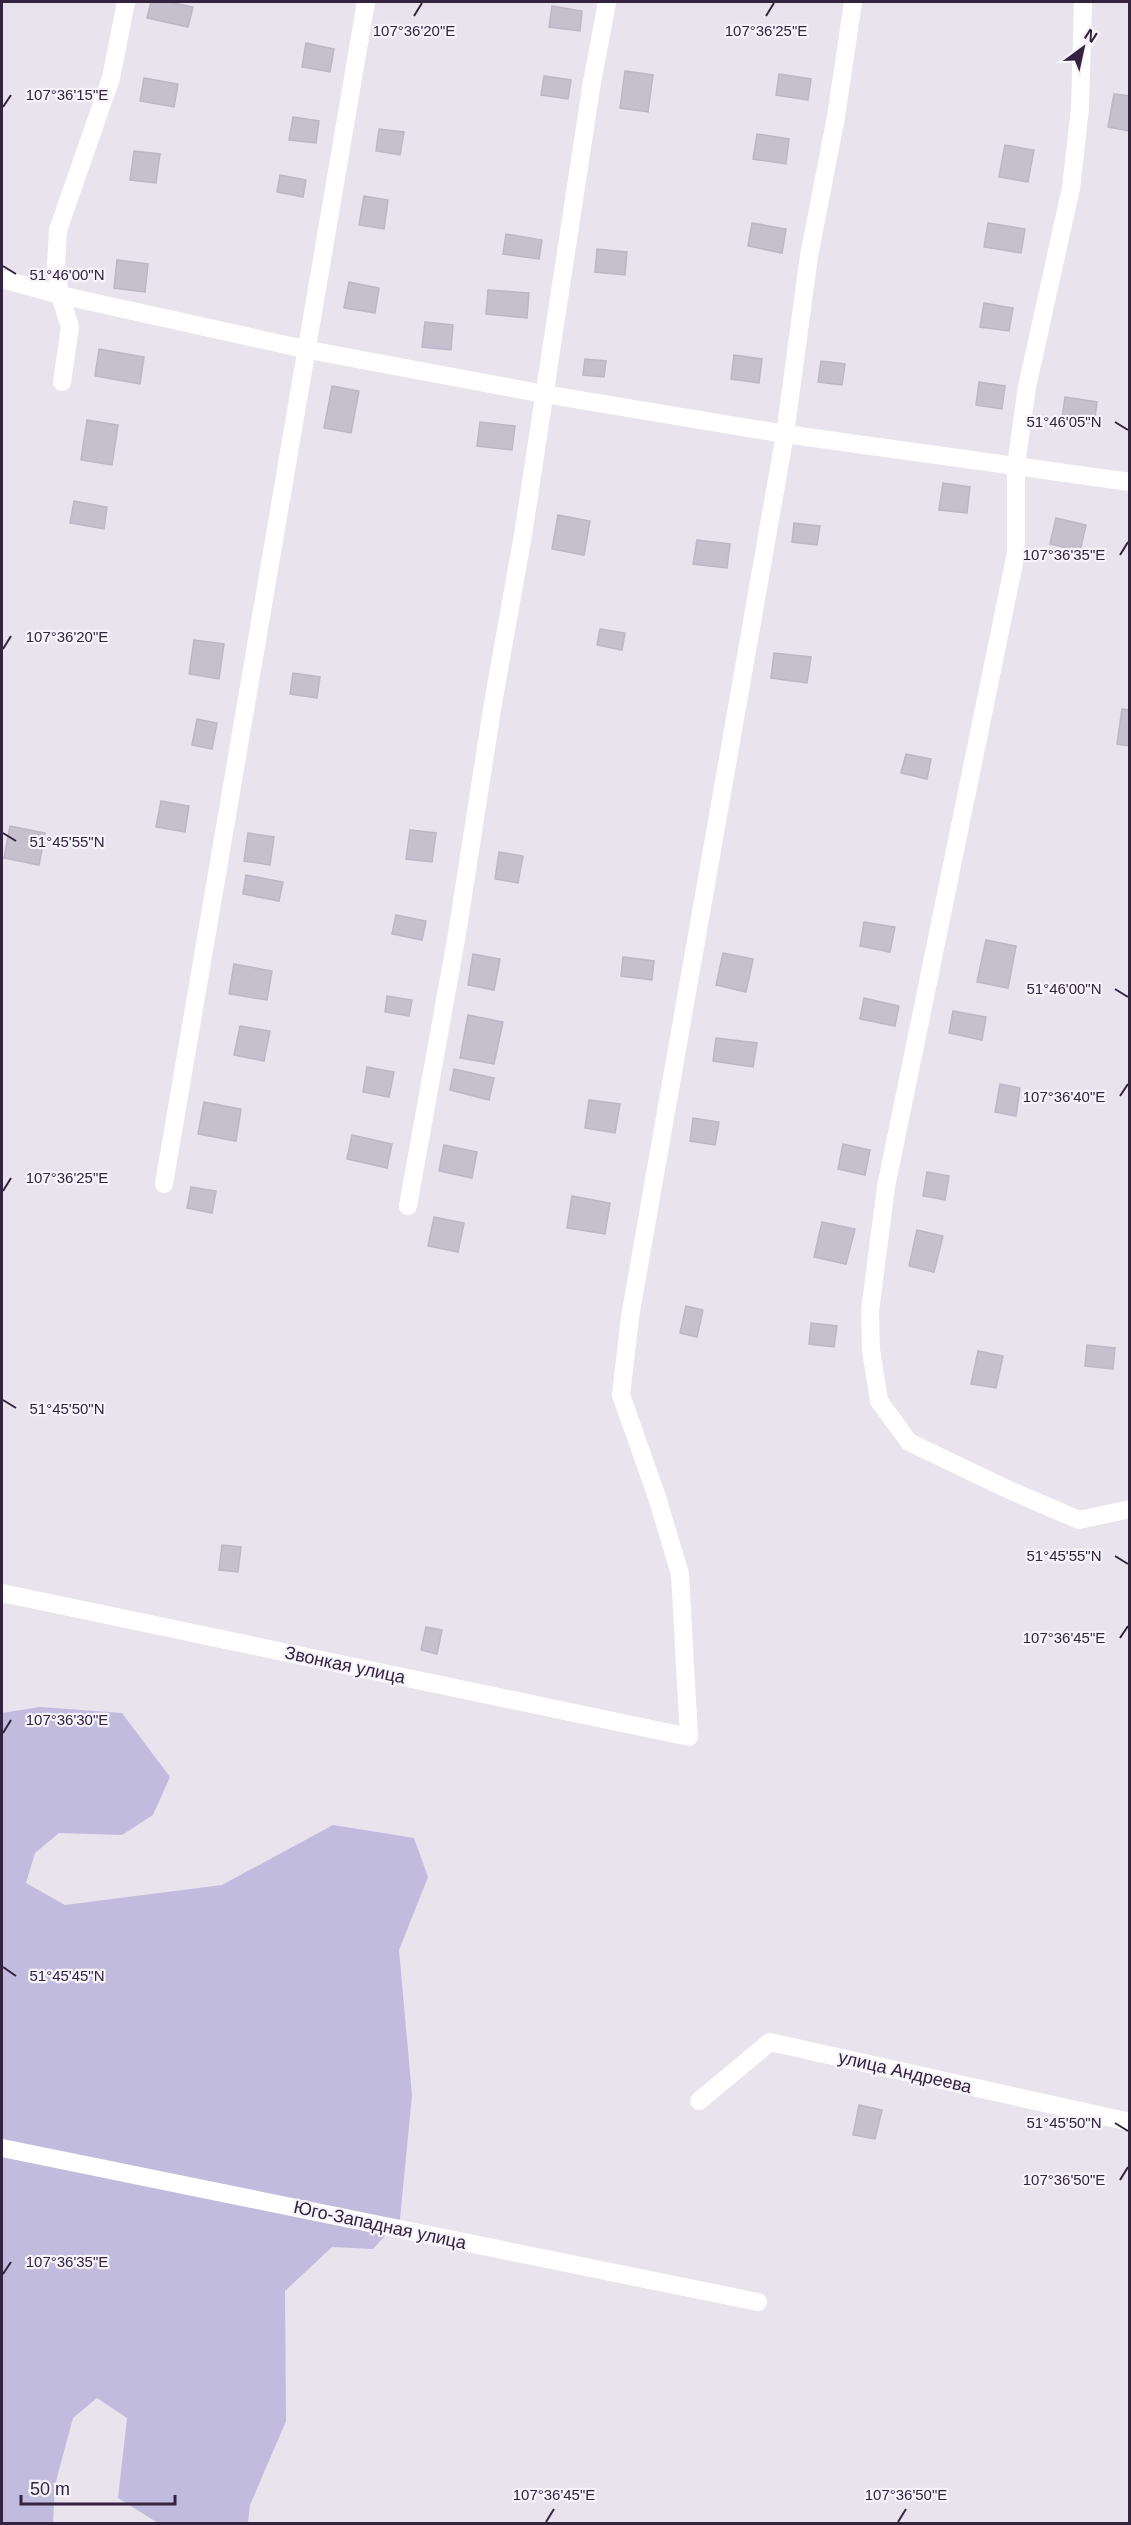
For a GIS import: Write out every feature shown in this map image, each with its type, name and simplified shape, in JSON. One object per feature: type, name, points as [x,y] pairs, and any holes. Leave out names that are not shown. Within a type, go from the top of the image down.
[{"type":"street","points":[[62,382],[70,327],[60,295],[56,266],[58,230],[111,78],[126,2]]},
{"type":"street","points":[[164,1184],[309,350],[366,2]]},
{"type":"street","points":[[408,1206],[458,934],[607,2]]},
{"type":"street","points":[[785,434],[808,256],[836,117],[853,2]]},
{"type":"street","points":[[1083,2],[1080,108],[1071,188],[1027,387],[1016,465],[1016,553],[886,1187],[870,1311],[871,1350],[879,1401],[909,1442],[1007,1489],[1079,1520],[1130,1509]]},
{"type":"street","points":[[2,279],[60,295],[309,350],[544,394],[785,434],[1130,482]]},
{"type":"street","name":"Звонкая улица","points":[[2,1593],[689,1737],[680,1574],[657,1497],[621,1395],[630,1317],[785,434]]},
{"type":"street","name":"улица Андреева","points":[[699,2101],[770,2042],[1130,2122]]},
{"type":"street","name":"Юго-Западная улица","points":[[2,2148],[758,2302]]},
{"type":"shaded area","points":[[40,1707],[122,1713],[170,1777],[153,1815],[122,1835],[59,1833],[35,1853],[26,1883],[65,1905],[222,1885],[333,1825],[414,1838],[428,1877],[399,1950],[412,2095],[400,2219],[373,2249],[332,2247],[285,2291],[286,2421],[250,2505],[248,2523],[158,2523],[118,2498],[127,2418],[97,2398],[73,2418],[55,2485],[53,2523],[2,2524],[2,1713]]},
{"type":"building","points":[[151,2],[169,2],[193,7],[188,27],[147,18]]},
{"type":"building","points":[[552,6],[582,11],[580,31],[549,27]]},
{"type":"building","points":[[306,43],[334,49],[330,72],[302,67]]},
{"type":"building","points":[[625,71],[653,75],[648,112],[620,108]]},
{"type":"building","points":[[779,74],[811,79],[808,100],[776,95]]},
{"type":"building","points":[[544,76],[571,80],[568,99],[541,95]]},
{"type":"building","points":[[144,78],[178,84],[174,107],[140,101]]},
{"type":"building","points":[[1114,94],[1130,96],[1130,131],[1108,127]]},
{"type":"building","points":[[293,117],[319,121],[316,143],[289,140]]},
{"type":"building","points":[[379,129],[404,132],[400,155],[376,151]]},
{"type":"building","points":[[757,134],[789,139],[786,164],[753,159]]},
{"type":"building","points":[[1005,145],[1034,150],[1028,182],[999,177]]},
{"type":"building","points":[[134,151],[160,154],[156,183],[130,180]]},
{"type":"building","points":[[280,175],[306,180],[303,197],[277,192]]},
{"type":"building","points":[[364,196],[388,200],[384,229],[359,225]]},
{"type":"building","points":[[752,223],[786,229],[782,253],[748,246]]},
{"type":"building","points":[[988,223],[1025,229],[1021,253],[984,247]]},
{"type":"building","points":[[506,234],[542,240],[539,259],[503,254]]},
{"type":"building","points":[[597,249],[627,252],[625,275],[595,272]]},
{"type":"building","points":[[117,260],[148,264],[145,292],[114,288]]},
{"type":"building","points":[[349,282],[379,288],[375,313],[344,308]]},
{"type":"building","points":[[488,290],[529,293],[527,318],[486,314]]},
{"type":"building","points":[[984,303],[1013,308],[1009,331],[980,327]]},
{"type":"building","points":[[425,322],[453,325],[451,350],[422,347]]},
{"type":"building","points":[[99,349],[144,357],[140,384],[95,376]]},
{"type":"building","points":[[734,355],[762,359],[759,383],[731,379]]},
{"type":"building","points":[[585,359],[606,361],[604,377],[583,375]]},
{"type":"building","points":[[821,361],[845,364],[842,385],[818,382]]},
{"type":"building","points":[[979,382],[1005,386],[1002,409],[976,405]]},
{"type":"building","points":[[332,386],[359,391],[351,433],[324,428]]},
{"type":"building","points":[[1065,397],[1097,402],[1094,424],[1062,418]]},
{"type":"building","points":[[87,420],[118,425],[112,465],[81,460]]},
{"type":"building","points":[[480,422],[515,426],[512,450],[477,446]]},
{"type":"building","points":[[943,483],[970,487],[967,513],[939,510]]},
{"type":"building","points":[[74,501],[107,507],[104,529],[70,523]]},
{"type":"building","points":[[558,515],[590,521],[584,555],[552,549]]},
{"type":"building","points":[[1056,518],[1086,525],[1080,551],[1050,544]]},
{"type":"building","points":[[794,523],[820,526],[817,545],[792,542]]},
{"type":"building","points":[[697,540],[730,544],[727,568],[693,564]]},
{"type":"building","points":[[600,629],[625,633],[622,650],[597,645]]},
{"type":"building","points":[[194,640],[224,644],[219,679],[189,674]]},
{"type":"building","points":[[774,653],[811,657],[807,683],[771,678]]},
{"type":"building","points":[[293,673],[320,677],[317,698],[290,694]]},
{"type":"building","points":[[1122,709],[1130,710],[1130,746],[1117,744]]},
{"type":"building","points":[[197,719],[217,723],[212,749],[192,745]]},
{"type":"building","points":[[906,754],[931,759],[927,779],[901,773]]},
{"type":"building","points":[[161,801],[189,806],[185,832],[156,827]]},
{"type":"building","points":[[10,826],[45,833],[39,865],[4,858]]},
{"type":"building","points":[[410,830],[436,833],[432,862],[406,859]]},
{"type":"building","points":[[248,833],[274,837],[270,865],[244,861]]},
{"type":"building","points":[[499,852],[523,856],[518,883],[495,879]]},
{"type":"building","points":[[246,875],[283,882],[279,901],[243,894]]},
{"type":"building","points":[[396,915],[426,921],[422,940],[392,934]]},
{"type":"building","points":[[864,922],[895,927],[890,952],[860,946]]},
{"type":"building","points":[[986,940],[1016,946],[1008,988],[977,982]]},
{"type":"building","points":[[723,953],[753,959],[746,992],[716,985]]},
{"type":"building","points":[[473,954],[500,959],[494,990],[468,985]]},
{"type":"building","points":[[623,957],[654,961],[652,980],[621,976]]},
{"type":"building","points":[[234,964],[272,971],[267,1000],[229,994]]},
{"type":"building","points":[[387,996],[412,1000],[409,1016],[385,1012]]},
{"type":"building","points":[[864,998],[899,1006],[895,1026],[860,1019]]},
{"type":"building","points":[[953,1011],[986,1017],[982,1040],[949,1033]]},
{"type":"building","points":[[468,1015],[503,1022],[494,1064],[460,1058]]},
{"type":"building","points":[[240,1026],[270,1031],[264,1061],[234,1055]]},
{"type":"building","points":[[716,1038],[757,1043],[753,1067],[713,1061]]},
{"type":"building","points":[[367,1067],[394,1072],[389,1097],[363,1092]]},
{"type":"building","points":[[454,1069],[494,1078],[489,1100],[450,1090]]},
{"type":"building","points":[[1000,1084],[1020,1088],[1016,1116],[995,1112]]},
{"type":"building","points":[[589,1100],[620,1104],[615,1133],[585,1128]]},
{"type":"building","points":[[204,1102],[241,1109],[236,1141],[198,1134]]},
{"type":"building","points":[[693,1118],[719,1122],[715,1145],[690,1141]]},
{"type":"building","points":[[352,1135],[392,1144],[387,1168],[347,1159]]},
{"type":"building","points":[[843,1144],[870,1150],[865,1175],[838,1169]]},
{"type":"building","points":[[444,1145],[477,1152],[472,1178],[439,1171]]},
{"type":"building","points":[[927,1172],[949,1176],[945,1200],[923,1196]]},
{"type":"building","points":[[191,1187],[216,1191],[212,1213],[187,1208]]},
{"type":"building","points":[[572,1196],[610,1203],[605,1234],[567,1228]]},
{"type":"building","points":[[434,1217],[464,1223],[458,1252],[428,1246]]},
{"type":"building","points":[[822,1222],[855,1229],[846,1264],[814,1257]]},
{"type":"building","points":[[917,1230],[943,1236],[934,1272],[909,1266]]},
{"type":"building","points":[[686,1306],[703,1310],[697,1337],[680,1333]]},
{"type":"building","points":[[811,1323],[837,1326],[834,1347],[809,1344]]},
{"type":"building","points":[[1087,1345],[1115,1348],[1113,1369],[1085,1366]]},
{"type":"building","points":[[978,1351],[1003,1356],[996,1388],[971,1384]]},
{"type":"building","points":[[222,1545],[241,1547],[238,1572],[219,1570]]},
{"type":"building","points":[[426,1627],[442,1630],[437,1654],[421,1650]]},
{"type":"building","points":[[859,2105],[882,2110],[875,2139],[853,2135]]}]
